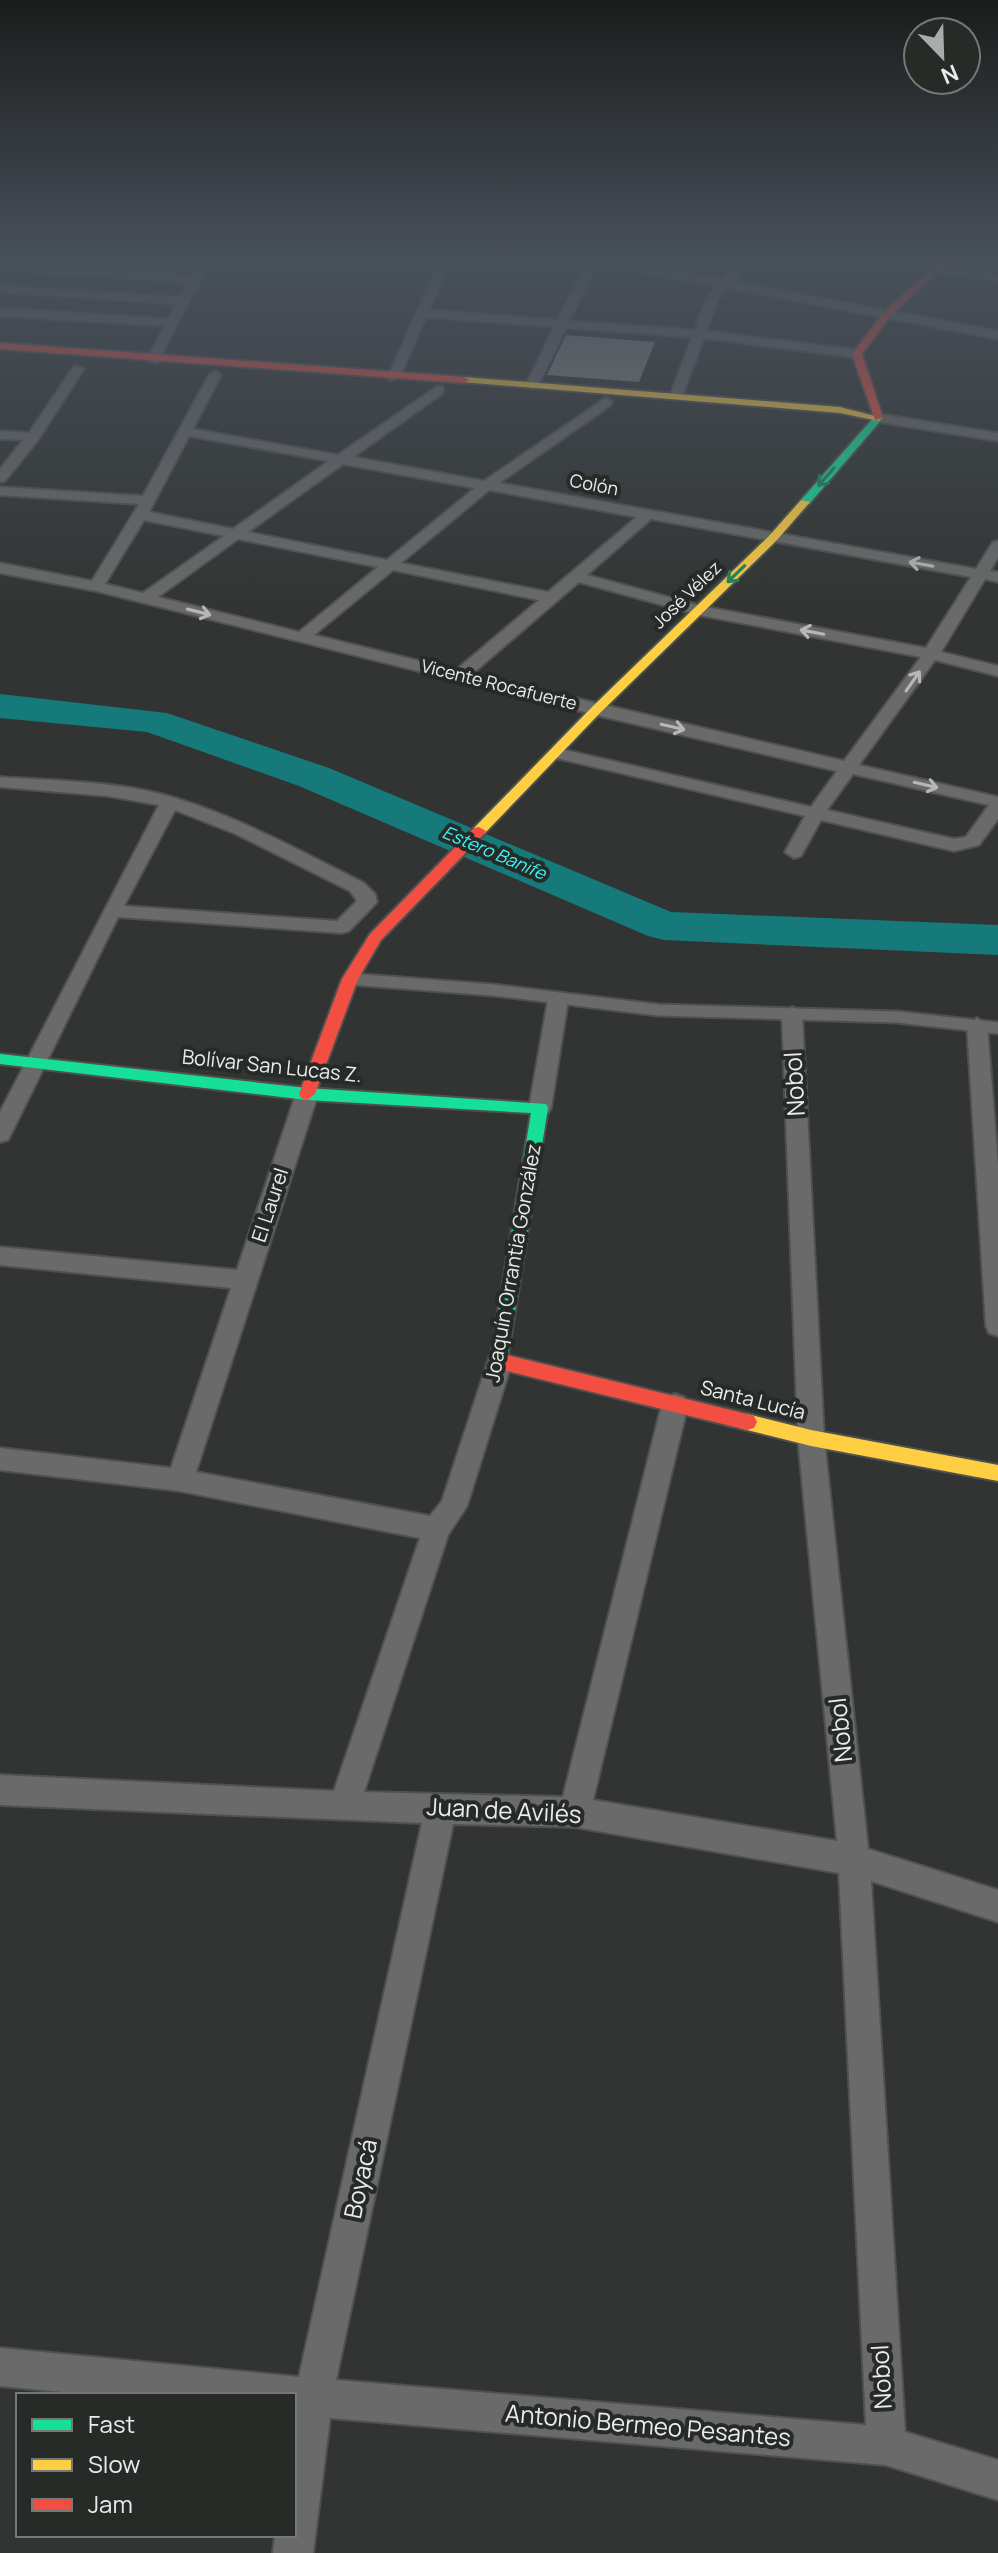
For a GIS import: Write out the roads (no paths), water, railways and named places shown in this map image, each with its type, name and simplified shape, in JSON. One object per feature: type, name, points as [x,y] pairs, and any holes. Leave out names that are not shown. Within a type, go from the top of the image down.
[{"type":"street","points":[[0,478],[33,437],[73,377]]},
{"type":"street","points":[[96,586],[143,508],[214,377]]},
{"type":"street","points":[[247,377],[837,419],[878,418]]},
{"type":"street","points":[[396,377],[840,410],[998,437]]},
{"type":"street","points":[[532,385],[535,377]]},
{"type":"street","points":[[676,396],[683,377]]},
{"type":"street","points":[[865,377],[878,418]]},
{"type":"street","points":[[145,599],[438,390]]},
{"type":"street","points":[[302,637],[487,485],[606,402]]},
{"type":"street","name":"José Vélez","points":[[375,937],[596,710],[773,538],[878,418]]},
{"type":"street","name":"Colón","points":[[183,431],[990,576]]},
{"type":"street","points":[[0,435],[33,437]]},
{"type":"street","points":[[0,491],[143,508],[235,533],[549,597]]},
{"type":"street","points":[[461,675],[646,516]]},
{"type":"street","points":[[794,852],[817,811],[990,576],[998,545]]},
{"type":"street","name":"Vicente Rocafuerte","points":[[0,568],[96,586],[596,710],[852,767],[998,804]]},
{"type":"street","points":[[575,576],[699,610],[931,654],[998,671]]},
{"type":"street","points":[[556,753],[954,845],[972,841],[998,804]]},
{"type":"street","points":[[0,782],[136,795],[170,802],[229,824],[357,887],[365,894],[367,902],[342,927],[112,911]]},
{"type":"street","points":[[0,1134],[170,802]]},
{"type":"street","name":"El Laurel","points":[[180,1480],[307,1094],[350,979],[375,937]]},
{"type":"street","name":"Joaquín Orrantia González","points":[[344,1806],[436,1529],[454,1506],[499,1362],[558,1000]]},
{"type":"street","name":"Nobol","points":[[792,1014],[811,1438],[854,1860],[886,2446]]},
{"type":"street","points":[[988,1026],[998,1326]]},
{"type":"street","name":"Bolívar San Lucas Z.","points":[[0,1059],[307,1094],[540,1108]]},
{"type":"street","points":[[0,1256],[245,1280]]},
{"type":"street","name":"Santa Lucía","points":[[499,1362],[811,1438],[998,1473]]},
{"type":"street","points":[[575,1812],[675,1404]]},
{"type":"street","points":[[0,1459],[180,1480],[436,1529]]},
{"type":"street","name":"Juan de Avilés","points":[[0,1790],[344,1806],[575,1812],[854,1860],[998,1906]]},
{"type":"street","name":"Boyacá","points":[[296,2459],[298,2396],[441,1807]]},
{"type":"street","name":"Antonio Bermeo Pesantes","points":[[0,2367],[267,2393]]},
{"type":"street","name":"Antonio Bermeo Pesantes","points":[[298,2396],[886,2446],[998,2480]]},
{"type":"lane","points":[[350,979],[493,990],[658,1010],[897,1017],[988,1026]]},
{"type":"waterway","name":"Estero Banife","points":[[0,706],[153,721],[314,777],[664,926],[998,940]]}]
